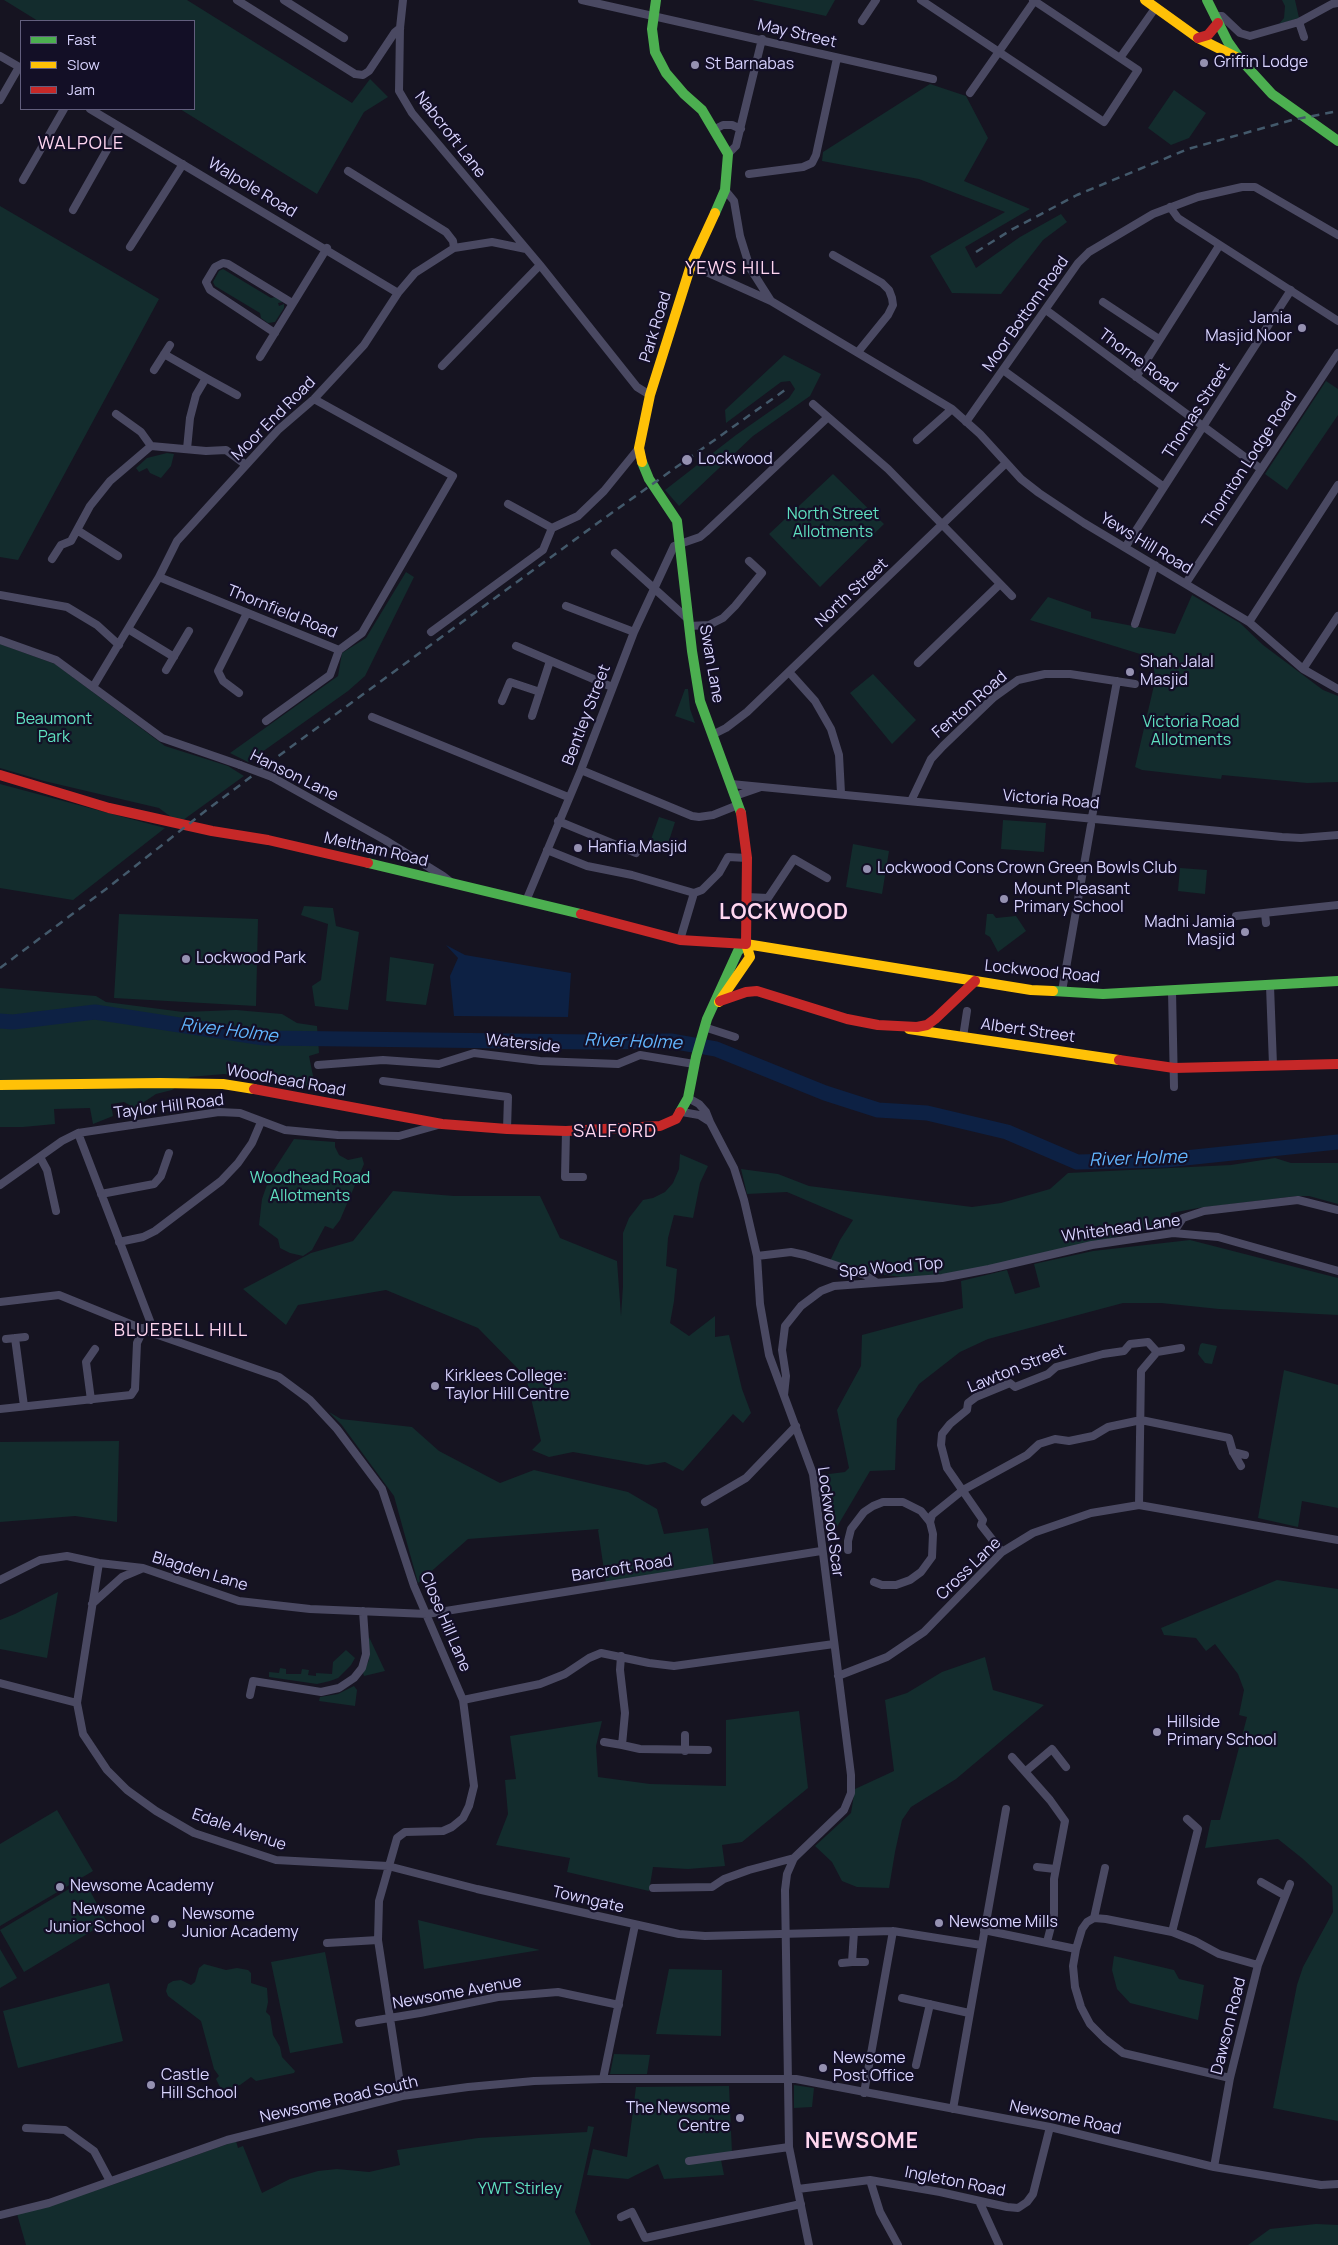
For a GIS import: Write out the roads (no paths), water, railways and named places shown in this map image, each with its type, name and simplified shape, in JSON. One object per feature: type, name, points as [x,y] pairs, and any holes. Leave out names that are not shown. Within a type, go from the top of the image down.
[{"type":"main road","points":[[656,0],[652,29],[655,52],[666,73],[684,94],[702,110],[715,129],[728,154]]},
{"type":"main road","points":[[1144,0],[1198,38],[1240,59]]},
{"type":"main road","points":[[1207,0],[1240,59],[1272,94],[1338,141]]},
{"type":"main road","points":[[1198,38],[1208,35],[1216,19]]},
{"type":"main road","name":"Park Road","points":[[650,395],[691,265],[725,190],[728,154]]},
{"type":"main road","name":"Swan Lane","points":[[650,395],[639,448],[642,464],[649,479],[677,521],[700,701],[742,816],[747,858],[746,944],[750,957],[720,1001]]},
{"type":"main road","name":"Meltham Road","points":[[0,774],[109,808],[212,831],[268,840],[596,917],[680,940],[746,944]]},
{"type":"main road","points":[[682,1112],[688,1098],[703,1029],[711,1008],[738,951],[746,944]]},
{"type":"main road","name":"Lockwood Road","points":[[746,944],[1032,990],[1103,994],[1270,986],[1338,980]]},
{"type":"main road","points":[[906,1027],[927,1025],[975,981]]},
{"type":"main road","name":"Albert Street","points":[[720,1001],[746,992],[758,991],[847,1019],[878,1025],[906,1027],[921,1031],[1174,1068],[1338,1064]]},
{"type":"main road","points":[[711,1008],[720,1001]]},
{"type":"main road","name":"Woodhead Road","points":[[0,1085],[223,1084],[442,1124],[506,1129],[566,1131],[660,1126],[676,1119],[682,1112]]},
{"type":"street","points":[[237,0],[356,74],[363,75],[369,71],[395,32],[400,28]]},
{"type":"street","points":[[284,0],[294,3],[344,38]]},
{"type":"street","name":"Nabcroft Lane","points":[[404,0],[400,28],[398,91],[412,113],[540,265],[637,387],[650,395]]},
{"type":"street","name":"May Street","points":[[584,0],[933,79]]},
{"type":"street","points":[[862,21],[876,0]]},
{"type":"street","points":[[920,0],[999,52],[1104,122],[1138,70],[1034,0],[999,52],[970,93]]},
{"type":"street","points":[[1216,19],[1222,16],[1240,33],[1250,36],[1299,22],[1335,4]]},
{"type":"street","points":[[1120,58],[1156,7]]},
{"type":"street","points":[[1299,22],[1304,37]]},
{"type":"street","points":[[728,154],[736,146],[762,40]]},
{"type":"street","points":[[0,56],[20,68],[0,100]]},
{"type":"street","points":[[749,174],[803,167],[812,163],[816,155],[837,58]]},
{"type":"street","points":[[23,180],[63,110]]},
{"type":"street","name":"Walpole Road","points":[[92,110],[327,248],[398,293]]},
{"type":"street","points":[[715,129],[723,125],[732,125],[741,129]]},
{"type":"street","points":[[73,210],[120,127]]},
{"type":"street","points":[[130,247],[183,164]]},
{"type":"street","points":[[348,171],[446,232],[453,241],[454,248]]},
{"type":"street","name":"Moor Bottom Road","points":[[966,422],[1078,263],[1089,252],[1153,214],[1198,198],[1242,187],[1255,187],[1338,235]]},
{"type":"street","name":"Yews Hill Road","points":[[725,190],[734,201],[740,236],[750,268],[771,301],[952,408],[980,434],[1021,479],[1039,493],[1084,523],[1126,546],[1249,622],[1303,669],[1338,689]]},
{"type":"street","points":[[1170,207],[1178,218],[1219,246],[1338,321]]},
{"type":"street","name":"Moor End Road","points":[[92,687],[120,645],[159,577],[177,541],[278,430],[314,399],[364,345],[398,293],[416,273],[454,248],[492,242],[526,249]]},
{"type":"street","points":[[1136,377],[1219,246]]},
{"type":"street","points":[[260,357],[327,248]]},
{"type":"street","points":[[833,255],[882,283],[889,290],[892,298],[893,305],[888,315],[858,352]]},
{"type":"street","points":[[275,333],[207,287],[206,282],[214,266],[223,263],[228,264],[292,303]]},
{"type":"street","points":[[442,366],[540,265]]},
{"type":"street","points":[[691,265],[771,301]]},
{"type":"street","name":"Thomas Street","points":[[1126,546],[1291,290]]},
{"type":"street","points":[[1103,302],[1159,339]]},
{"type":"street","name":"Thorne Road","points":[[1046,310],[1261,469]]},
{"type":"street","points":[[154,370],[170,345]]},
{"type":"street","name":"Thornton Lodge Road","points":[[1186,583],[1338,352]]},
{"type":"street","points":[[164,354],[237,395]]},
{"type":"street","points":[[1003,370],[1164,487]]},
{"type":"street","points":[[187,449],[190,418],[196,395],[206,378]]},
{"type":"street","name":"Thornfield Road","points":[[159,577],[339,650],[362,633],[453,476],[314,399]]},
{"type":"street","points":[[813,404],[888,469],[1012,596]]},
{"type":"street","points":[[917,440],[952,408]]},
{"type":"street","points":[[116,414],[141,432],[152,446]]},
{"type":"street","points":[[680,544],[700,537],[706,532],[828,417]]},
{"type":"street","points":[[52,559],[61,545],[71,541],[90,506],[110,481],[152,446],[226,450],[246,465]]},
{"type":"street","points":[[432,632],[543,550],[552,528],[578,516],[604,491],[639,448]]},
{"type":"street","name":"North Street","points":[[712,735],[737,721],[1006,463]]},
{"type":"street","points":[[1249,622],[1338,484]]},
{"type":"street","points":[[508,504],[552,528]]},
{"type":"street","points":[[76,530],[118,556]]},
{"type":"street","name":"Bentley Street","points":[[526,901],[568,797],[581,770],[634,632],[669,554],[674,546],[680,544]]},
{"type":"street","points":[[615,553],[655,588],[689,622],[709,625],[723,618],[762,573],[750,561]]},
{"type":"street","points":[[1135,624],[1155,565]]},
{"type":"street","points":[[918,663],[1000,584]]},
{"type":"street","points":[[0,595],[67,607],[97,625],[120,645]]},
{"type":"street","points":[[566,606],[634,632]]},
{"type":"street","points":[[239,693],[223,681],[218,672],[247,613]]},
{"type":"street","points":[[1303,669],[1338,616]]},
{"type":"street","points":[[128,629],[174,657]]},
{"type":"street","points":[[166,670],[189,631]]},
{"type":"street","name":"Hanson Lane","points":[[0,640],[56,660],[162,738],[272,777],[385,840],[453,884]]},
{"type":"street","points":[[516,646],[612,687]]},
{"type":"street","points":[[266,721],[330,675],[339,650]]},
{"type":"street","points":[[532,716],[550,661]]},
{"type":"street","points":[[789,672],[815,701],[831,728],[839,755],[841,793]]},
{"type":"street","name":"Fenton Road","points":[[911,801],[931,760],[943,746],[993,698],[1018,680],[1045,674],[1070,674],[1135,684]]},
{"type":"street","points":[[502,701],[510,682],[540,692]]},
{"type":"street","points":[[1062,991],[1117,682]]},
{"type":"street","points":[[372,718],[568,797]]},
{"type":"street","name":"Victoria Road","points":[[581,770],[692,816],[700,817],[713,815],[760,787]]},
{"type":"street","name":"Victoria Road","points":[[731,784],[841,793],[1092,821],[1291,837],[1338,835]]},
{"type":"street","points":[[558,821],[636,853]]},
{"type":"street","points":[[546,850],[587,866],[632,875],[694,893],[702,890],[719,873],[728,857],[747,858]]},
{"type":"street","points":[[748,897],[768,898],[794,859],[827,878]]},
{"type":"street","points":[[680,940],[694,893]]},
{"type":"street","points":[[1236,916],[1338,905]]},
{"type":"street","points":[[1265,913],[1266,923]]},
{"type":"street","points":[[1270,986],[1274,1065]]},
{"type":"street","points":[[1172,991],[1174,1088]]},
{"type":"street","points":[[963,1037],[967,1011]]},
{"type":"street","points":[[703,1029],[735,1037]]},
{"type":"street","name":"Waterside","points":[[318,1064],[383,1060],[439,1064],[474,1053],[540,1061],[618,1064],[640,1055],[695,1060]]},
{"type":"street","points":[[382,1081],[508,1097],[506,1129]]},
{"type":"street","name":"Lockwood Scar","points":[[688,1098],[699,1104],[706,1112],[734,1168],[756,1256],[765,1334],[770,1355],[813,1474],[821,1551],[851,1775],[851,1793],[844,1810],[794,1858],[787,1874],[786,1882],[786,2079],[789,2147],[809,2245]]},
{"type":"street","name":"Taylor Hill Road","points":[[0,1185],[78,1133],[219,1112],[240,1113],[285,1130],[345,1136],[399,1136],[442,1124]]},
{"type":"street","points":[[682,1112],[699,1115],[710,1122]]},
{"type":"street","points":[[119,1242],[143,1237],[221,1181],[238,1163],[252,1143],[260,1122]]},
{"type":"street","points":[[566,1131],[565,1176],[583,1177]]},
{"type":"street","points":[[78,1133],[155,1334]]},
{"type":"street","points":[[101,1194],[154,1184],[161,1176],[169,1153]]},
{"type":"street","points":[[40,1157],[47,1170],[56,1211]]},
{"type":"street","points":[[1173,1233],[1183,1218],[1204,1211],[1298,1200],[1338,1210]]},
{"type":"street","name":"Whitehead Lane","points":[[1053,1253],[1173,1233],[1194,1233],[1218,1237],[1338,1271]]},
{"type":"street","points":[[756,1256],[791,1252],[805,1255],[865,1275],[876,1282]]},
{"type":"street","name":"Spa Wood Top","points":[[784,1395],[786,1376],[782,1336],[785,1326],[791,1316],[821,1291],[834,1286],[942,1278],[989,1269],[1053,1253]]},
{"type":"street","name":"Close Hill Lane","points":[[0,1302],[59,1295],[155,1334],[279,1377],[310,1400],[337,1429],[382,1489],[414,1586],[463,1700],[474,1786],[469,1806],[463,1818],[452,1827],[443,1831],[405,1832],[397,1838],[379,1901],[378,1940],[402,2096]]},
{"type":"street","points":[[0,1409],[132,1395],[135,1389],[137,1343],[144,1328]]},
{"type":"street","points":[[6,1339],[25,1337]]},
{"type":"street","points":[[15,1338],[24,1406]]},
{"type":"street","name":"Lawton Street","points":[[1002,1552],[982,1525],[983,1520],[947,1468],[941,1445],[942,1434],[960,1414],[967,1410],[968,1402],[1010,1383],[1015,1387],[1048,1374],[1056,1366],[1103,1354],[1124,1351],[1130,1344],[1148,1342],[1158,1352]]},
{"type":"street","points":[[1139,1506],[1141,1371],[1158,1352],[1181,1348]]},
{"type":"street","points":[[91,1400],[86,1362],[95,1349]]},
{"type":"street","points":[[930,1522],[932,1515],[962,1490],[1028,1455],[1039,1444],[1054,1439],[1069,1441],[1092,1436],[1108,1427],[1141,1420],[1229,1438],[1233,1452],[1241,1466]]},
{"type":"street","points":[[705,1502],[746,1478],[796,1426]]},
{"type":"street","points":[[1233,1452],[1245,1455]]},
{"type":"street","points":[[848,1550],[851,1530],[857,1520],[864,1512],[883,1502],[903,1502],[912,1505],[921,1511],[930,1522],[933,1534],[932,1556],[921,1572],[896,1585],[882,1585],[874,1582]]},
{"type":"street","name":"Cross Lane","points":[[838,1676],[888,1657],[924,1632],[1002,1552],[1033,1533],[1091,1513],[1139,1506],[1338,1540]]},
{"type":"street","name":"Barcroft Road","points":[[427,1614],[821,1551]]},
{"type":"street","name":"Blagden Lane","points":[[0,1580],[40,1560],[67,1556],[99,1563],[143,1568],[239,1601],[310,1609],[427,1614]]},
{"type":"street","name":"Edale Avenue","points":[[99,1563],[77,1703],[83,1734],[108,1770],[134,1795],[156,1811],[194,1832],[276,1860],[388,1866]]},
{"type":"street","points":[[92,1605],[122,1577],[143,1568]]},
{"type":"street","points":[[250,1695],[252,1682],[321,1692],[357,1681],[366,1654],[363,1610]]},
{"type":"street","points":[[463,1700],[540,1684],[565,1674],[589,1658],[601,1653],[674,1666],[834,1644]]},
{"type":"street","points":[[621,1656],[620,1670],[625,1713],[622,1745]]},
{"type":"street","points":[[0,1683],[77,1703]]},
{"type":"street","points":[[685,1735],[685,1751]]},
{"type":"street","points":[[604,1742],[640,1749],[708,1750]]},
{"type":"street","points":[[1026,1771],[1052,1749],[1066,1767]]},
{"type":"street","points":[[1012,1758],[1026,1771],[1065,1821],[1055,1869],[1054,1916],[1047,1942]]},
{"type":"street","points":[[953,2109],[1006,1809]]},
{"type":"street","points":[[1172,1932],[1198,1829],[1187,1819]]},
{"type":"street","name":"Lockwood Scar","points":[[653,1888],[712,1887],[724,1878],[794,1858]]},
{"type":"street","name":"Towngate","points":[[388,1866],[679,1934],[705,1936],[893,1931],[981,1945]]},
{"type":"street","points":[[1037,1867],[1055,1869]]},
{"type":"street","points":[[1094,1918],[1104,1868]]},
{"type":"street","points":[[1261,1882],[1284,1895]]},
{"type":"street","name":"Dawson Road","points":[[1214,2167],[1230,2078],[1258,1965],[1284,1895],[1290,1884]]},
{"type":"street","points":[[1230,2078],[1123,2052],[1105,2039],[1090,2024],[1081,2007],[1075,1987],[1073,1966],[1076,1949],[1082,1930],[1088,1922],[1094,1918],[1106,1918],[1172,1932],[1195,1941],[1219,1954],[1258,1965]]},
{"type":"street","points":[[603,2080],[635,1925]]},
{"type":"street","points":[[984,1930],[1076,1949]]},
{"type":"street","points":[[864,2093],[893,1931]]},
{"type":"street","points":[[852,1962],[854,1932]]},
{"type":"street","points":[[327,1943],[378,1940]]},
{"type":"street","points":[[842,1963],[865,1962]]},
{"type":"street","name":"Newsome Avenue","points":[[359,2023],[390,2019],[498,1997],[558,1992],[619,2005]]},
{"type":"street","points":[[902,1998],[969,2013]]},
{"type":"street","points":[[916,2065],[930,2004]]},
{"type":"street","name":"Newsome Road","points":[[786,2079],[1050,2127],[1214,2167],[1321,2185],[1338,2184]]},
{"type":"street","name":"Newsome Road South","points":[[0,2215],[49,2203],[227,2140],[402,2096],[534,2081],[786,2079]]},
{"type":"street","points":[[32,2126],[65,2130],[94,2151],[110,2181]]},
{"type":"street","name":"Ingleton Road","points":[[798,2190],[870,2180],[1018,2208],[1027,2202],[1033,2194],[1050,2127]]},
{"type":"street","points":[[689,2161],[789,2147]]},
{"type":"street","points":[[870,2180],[880,2212],[898,2245]]},
{"type":"street","points":[[980,2201],[999,2245]]},
{"type":"street","points":[[621,2218],[632,2212],[647,2241],[801,2204]]},
{"type":"water","points":[[446,945],[465,955],[571,973],[568,1017],[454,1016],[450,976],[458,958]]},
{"type":"waterway","name":"River Holme","points":[[0,1021],[13,1022],[95,1012],[264,1038],[593,1042],[671,1041],[716,1049],[825,1093],[878,1110],[927,1113],[1007,1132],[1077,1162],[1166,1160],[1338,1142]]},
{"type":"railway","points":[[976,252],[1011,230],[1077,195],[1188,149],[1292,120],[1338,111]]},
{"type":"railway","points":[[0,968],[284,752],[599,522],[785,390]]},
{"type":"place","name":"Griffin Lodge","points":[[1204,63]]},
{"type":"place","name":"St Barnabas","points":[[695,65]]},
{"type":"place","name":"Jamia Masjid Noor","points":[[1302,328]]},
{"type":"place","name":"Lockwood","points":[[687,460]]},
{"type":"place","name":"Shah Jalal Masjid","points":[[1130,672]]},
{"type":"place","name":"Hanfia Masjid","points":[[578,848]]},
{"type":"place","name":"Lockwood Cons Crown Green Bowls Club","points":[[867,869]]},
{"type":"place","name":"Mount Pleasant Primary School","points":[[1004,899]]},
{"type":"place","name":"Madni Jamia Masjid","points":[[1245,932]]},
{"type":"place","name":"Lockwood Park","points":[[186,959]]},
{"type":"place","name":"Kirklees College: Taylor Hill Centre","points":[[435,1386]]},
{"type":"place","name":"Hillside Primary School","points":[[1157,1732]]},
{"type":"place","name":"Newsome Academy","points":[[60,1887]]},
{"type":"place","name":"Newsome Junior School","points":[[155,1919]]},
{"type":"place","name":"Newsome Mills","points":[[939,1923]]},
{"type":"place","name":"Newsome Junior Academy","points":[[172,1924]]},
{"type":"place","name":"Newsome Post Office","points":[[823,2068]]},
{"type":"place","name":"Castle Hill School","points":[[151,2085]]},
{"type":"place","name":"The Newsome Centre","points":[[740,2118]]},
{"type":"district","name":"WALPOLE","points":[[81,144]]},
{"type":"district","name":"YEWS HILL","points":[[733,269]]},
{"type":"district","name":"LOCKWOOD","points":[[784,913]]},
{"type":"district","name":"SALFORD","points":[[615,1132]]},
{"type":"district","name":"BLUEBELL HILL","points":[[181,1331]]},
{"type":"district","name":"NEWSOME","points":[[862,2142]]},
{"type":"park label","name":"North Street Allotments","points":[[833,524]]},
{"type":"park label","name":"Beaumont Park","points":[[54,729]]},
{"type":"park label","name":"Victoria Road Allotments","points":[[1191,732]]},
{"type":"park label","name":"Woodhead Road Allotments","points":[[310,1188]]},
{"type":"park label","name":"YWT Stirley","points":[[520,2190]]}]
